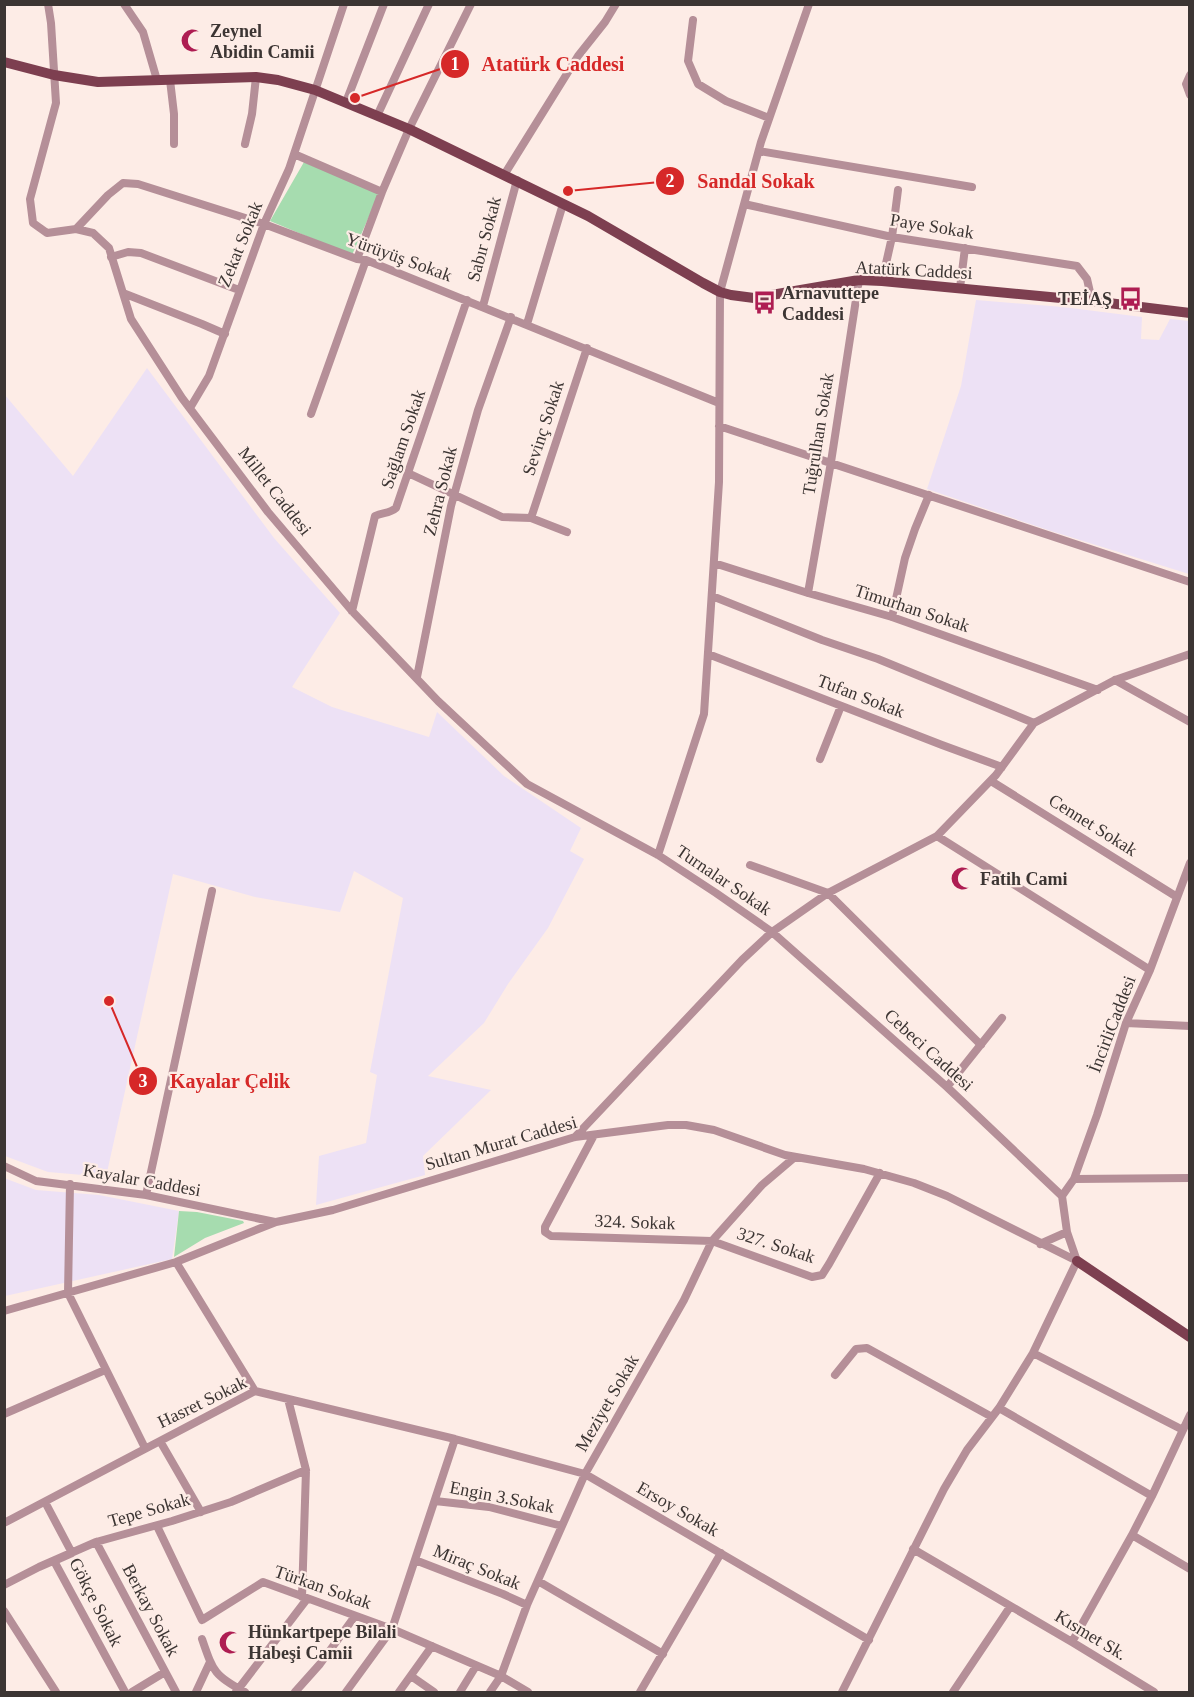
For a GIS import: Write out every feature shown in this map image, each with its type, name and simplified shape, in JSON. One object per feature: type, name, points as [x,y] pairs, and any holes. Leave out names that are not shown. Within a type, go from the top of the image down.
[{"type":"main road","name":"Atatürk Caddesi","points":[[4,62],[54,75],[98,81],[256,77],[278,80],[315,90],[409,129],[517,180],[588,216],[720,292],[742,298],[754,298],[859,280],[1092,301],[1190,313]]},
{"type":"main road","points":[[1077,1261],[1190,1337]]},
{"type":"street","points":[[48,4],[56,103],[30,199],[33,223],[47,233],[76,229]]},
{"type":"street","points":[[124,4],[143,32],[157,80]]},
{"type":"street","name":"Zekat Sokak","points":[[190,408],[209,375],[264,224],[289,169],[344,4]]},
{"type":"street","points":[[346,102],[384,4]]},
{"type":"street","points":[[377,116],[429,4]]},
{"type":"street","points":[[311,414],[382,192],[409,129],[471,4]]},
{"type":"street","points":[[504,175],[578,56],[616,4]]},
{"type":"street","points":[[658,855],[704,714],[719,482],[720,292],[759,151],[809,4]]},
{"type":"street","points":[[693,20],[688,61],[698,84],[726,101],[770,118]]},
{"type":"street","points":[[1190,75],[1186,84],[1190,95]]},
{"type":"street","points":[[245,144],[252,114],[256,77]]},
{"type":"street","points":[[171,80],[174,144]]},
{"type":"street","points":[[759,151],[972,187]]},
{"type":"street","points":[[294,154],[382,192]]},
{"type":"street","name":"Sabır Sokak","points":[[483,306],[517,180]]},
{"type":"street","name":"Yürüyüş Sokak","points":[[76,229],[108,195],[123,183],[138,184],[264,224],[362,260],[511,317],[719,403]]},
{"type":"street","points":[[882,281],[892,237],[898,190]]},
{"type":"street","points":[[527,324],[563,204]]},
{"type":"street","name":"Paye Sokak","points":[[744,204],[892,237],[1077,266],[1087,279],[1092,301]]},
{"type":"street","name":"Millet Caddesi","points":[[76,229],[93,233],[109,248],[131,319],[190,408],[268,512],[352,611],[438,701],[527,784],[658,855]]},
{"type":"street","points":[[960,288],[964,248]]},
{"type":"street","points":[[111,257],[128,252],[141,253],[239,290]]},
{"type":"street","name":"Tuğrulhan Sokak","points":[[808,593],[859,280]]},
{"type":"street","points":[[123,293],[225,334]]},
{"type":"street","name":"Sağlam Sokak","points":[[352,611],[375,516],[390,513],[396,508],[467,300]]},
{"type":"street","name":"Zehra Sokak","points":[[417,677],[454,496],[478,410],[511,317]]},
{"type":"street","name":"Sevinç Sokak","points":[[531,518],[587,348]]},
{"type":"street","points":[[719,426],[1190,582]]},
{"type":"street","points":[[408,474],[502,517],[531,518],[567,532]]},
{"type":"street","points":[[892,617],[905,558],[929,495]]},
{"type":"street","name":"Timurhan Sokak","points":[[714,563],[892,617],[1098,690]]},
{"type":"street","points":[[712,596],[822,640],[878,659],[1034,723]]},
{"type":"street","name":"Tufan Sokak","points":[[708,654],[1002,767]]},
{"type":"street","points":[[575,1137],[742,960],[772,932],[828,893],[937,836],[991,781],[1034,723],[1115,680],[1190,654]]},
{"type":"street","points":[[1115,680],[1190,722]]},
{"type":"street","points":[[820,759],[841,706]]},
{"type":"street","name":"Cennet Sokak","points":[[991,781],[1177,897]]},
{"type":"street","points":[[937,836],[1150,970]]},
{"type":"street","name":"Turnalar Sokak","points":[[658,855],[772,932]]},
{"type":"street","name":"İncirliCaddesi","points":[[1062,1196],[1074,1179],[1126,1023],[1150,970],[1177,897],[1186,885],[1190,862]]},
{"type":"street","points":[[750,865],[828,893],[981,1045]]},
{"type":"street","points":[[146,1195],[212,891]]},
{"type":"street","name":"Cebeci Caddesi","points":[[772,932],[947,1087],[1062,1196]]},
{"type":"street","points":[[947,1087],[1002,1018]]},
{"type":"street","points":[[1126,1023],[1190,1026]]},
{"type":"street","name":"Sultan Murat Caddesi","points":[[4,1311],[176,1262],[276,1222],[333,1210],[575,1137],[668,1125],[686,1125],[714,1130],[795,1157],[880,1173],[914,1183],[947,1196],[1077,1261]]},
{"type":"street","name":"324. Sokak","points":[[594,1135],[545,1227],[545,1232],[558,1238],[712,1241]]},
{"type":"street","name":"Meziyet Sokak","points":[[490,1692],[501,1676],[527,1605],[585,1474],[684,1300],[712,1241],[762,1185],[795,1157]]},
{"type":"street","name":"Kayalar Caddesi","points":[[4,1166],[36,1181],[146,1195],[276,1222]]},
{"type":"street","name":"327. Sokak","points":[[712,1241],[812,1277],[822,1275],[880,1173]]},
{"type":"street","points":[[1074,1179],[1190,1178]]},
{"type":"street","points":[[70,1184],[68,1293],[145,1448]]},
{"type":"street","points":[[842,1692],[944,1490],[967,1450],[999,1408],[1033,1353],[1077,1261],[1067,1232],[1062,1196]]},
{"type":"street","points":[[1040,1244],[1067,1232]]},
{"type":"street","points":[[176,1262],[255,1391]]},
{"type":"street","points":[[835,1375],[856,1349],[867,1348],[992,1417]]},
{"type":"street","points":[[1033,1353],[1183,1430]]},
{"type":"street","points":[[4,1414],[105,1370]]},
{"type":"street","name":"Hasret Sokak","points":[[4,1523],[255,1391],[455,1439]]},
{"type":"street","points":[[202,1639],[213,1669],[240,1691],[305,1598],[306,1470],[288,1399]]},
{"type":"street","points":[[999,1408],[1152,1496]]},
{"type":"street","points":[[1072,1642],[1132,1535],[1190,1415]]},
{"type":"street","name":"Ersoy Sokak","points":[[455,1439],[585,1474],[869,1640]]},
{"type":"street","name":"Engin 3.Sokak","points":[[346,1692],[392,1629],[455,1439]]},
{"type":"street","points":[[160,1441],[201,1512]]},
{"type":"street","name":"Tepe Sokak","points":[[4,1585],[96,1542],[231,1502],[306,1470]]},
{"type":"street","name":"Engin 3.Sokak","points":[[435,1501],[489,1507],[562,1526]]},
{"type":"street","name":"Gökçe Sokak","points":[[45,1502],[72,1553],[54,1561],[126,1692]]},
{"type":"street","name":"Türkan Sokak","points":[[156,1526],[202,1620],[263,1582],[392,1629],[501,1676],[528,1692]]},
{"type":"street","points":[[1132,1535],[1190,1569]]},
{"type":"street","name":"Berkay Sokak","points":[[96,1542],[177,1692]]},
{"type":"street","name":"Kısmet Sk.","points":[[913,1549],[1154,1692]]},
{"type":"street","points":[[640,1692],[721,1553]]},
{"type":"street","name":"Miraç Sokak","points":[[415,1560],[527,1605]]},
{"type":"street","points":[[538,1581],[663,1654]]},
{"type":"street","points":[[953,1692],[1010,1607]]},
{"type":"street","points":[[4,1611],[56,1692]]},
{"type":"street","points":[[295,1692],[320,1664],[355,1616]]},
{"type":"street","points":[[399,1692],[432,1646]]},
{"type":"street","points":[[196,1692],[210,1662]]},
{"type":"street","points":[[460,1692],[476,1666]]},
{"type":"street","points":[[126,1692],[165,1672]]},
{"type":"street","points":[[411,1676],[434,1692]]},
{"type":"shaded area","points":[[976,300],[1063,307],[1142,317],[1141,339],[1159,340],[1170,319],[1189,321],[1189,574],[927,489],[961,386]]},
{"type":"shaded area","points":[[147,368],[274,538],[340,613],[292,687],[332,707],[429,737],[437,712],[504,776],[581,828],[570,851],[584,859],[548,928],[508,984],[484,1023],[428,1076],[491,1090],[423,1156],[425,1175],[316,1205],[319,1156],[366,1143],[377,1075],[370,1072],[403,898],[354,871],[340,912],[255,897],[173,874],[106,1177],[48,1172],[5,1156],[5,395],[73,476]]},
{"type":"shaded area","points":[[4,1178],[36,1190],[99,1195],[179,1211],[172,1259],[5,1296]]},
{"type":"green space","points":[[304,162],[379,194],[352,255],[270,221]]},
{"type":"green space","points":[[179,1211],[197,1212],[244,1223],[205,1238],[174,1257]]},
{"type":"place","name":"Zeynel Abidin Camii","points":[[192,41]]},
{"type":"place","name":"Atatürk Caddesi","points":[[355,98]]},
{"type":"place","name":"Sandal Sokak","points":[[568,191]]},
{"type":"place","name":"TEİAŞ","points":[[1130,299]]},
{"type":"place","name":"Arnavuttepe Caddesi","points":[[764,303]]},
{"type":"place","name":"Fatih Cami","points":[[962,879]]},
{"type":"place","name":"Kayalar Çelik","points":[[109,1001]]},
{"type":"place","name":"Hünkartpepe Bilali Habeşi Camii","points":[[230,1642]]}]
